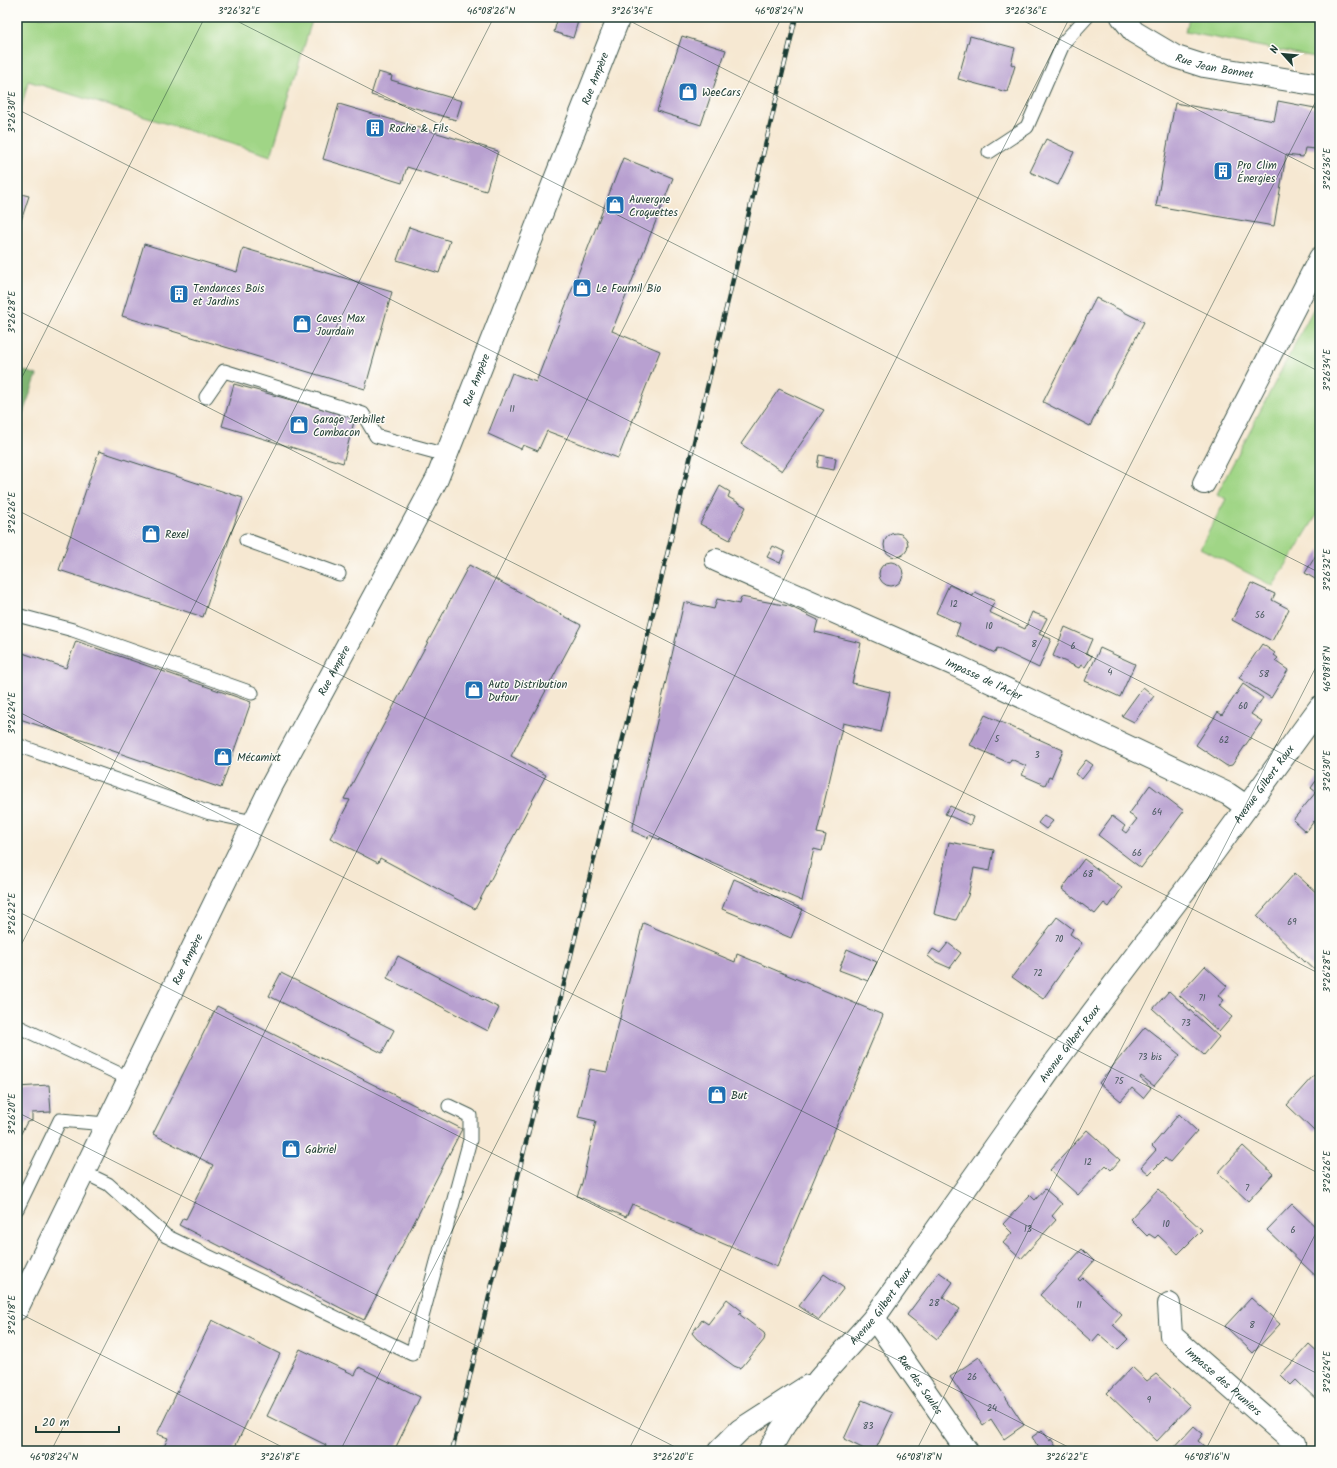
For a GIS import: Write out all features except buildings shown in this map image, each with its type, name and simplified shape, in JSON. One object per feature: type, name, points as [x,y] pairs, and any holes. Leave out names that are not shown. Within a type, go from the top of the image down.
[{"type":"main road","name":"Rue Ampère","points":[[17,1309],[282,764],[437,479],[619,17]]},
{"type":"main road","name":"Rue Jean Bonnet","points":[[1122,17],[1134,32],[1176,57],[1204,66],[1320,85]]},
{"type":"main road","points":[[1204,483],[1320,258]]},
{"type":"main road","name":"Impasse de l'Acier","points":[[716,560],[955,665],[1228,794],[1247,807]]},
{"type":"main road","name":"Avenue Gilbert Roux","points":[[769,1451],[781,1430],[818,1379],[874,1318],[1053,1065],[1247,807],[1320,707]]},
{"type":"main road","name":"Impasse des Pruniers","points":[[1169,1304],[1171,1335],[1294,1444],[1293,1451]]},
{"type":"main road","name":"Rue des Saules","points":[[874,1318],[967,1451]]},
{"type":"main road","name":"Avenue Gilbert Roux","points":[[719,1451],[740,1430],[818,1379]]},
{"type":"lane","points":[[989,152],[1027,127],[1064,42],[1087,17]]},
{"type":"lane","points":[[206,397],[224,372],[363,414],[376,436],[446,455]]},
{"type":"lane","points":[[246,540],[339,574]]},
{"type":"lane","points":[[17,615],[73,630],[252,693]]},
{"type":"lane","points":[[17,745],[210,813],[254,822]]},
{"type":"lane","points":[[17,1026],[128,1078]]},
{"type":"lane","points":[[83,1172],[108,1184],[166,1236],[412,1354],[470,1140],[470,1116],[449,1106]]},
{"type":"lane","points":[[17,1208],[60,1120],[106,1124]]},
{"type":"green space","points":[[17,17],[313,17],[271,156],[28,81],[17,126]]},
{"type":"green space","points":[[1188,17],[1320,17],[1320,58],[1185,32]]},
{"type":"green space","points":[[1320,296],[1320,510],[1273,586],[1200,548],[1226,499],[1217,494]]},
{"type":"green space","points":[[17,368],[37,375],[17,429]]},
{"type":"railway","points":[[452,1451],[796,17]]},
{"type":"place","name":"WeeCars","points":[[688,92]]},
{"type":"place","name":"Roche & Fils","points":[[375,128]]},
{"type":"place","name":"Pro Clim Énergies","points":[[1223,171]]},
{"type":"place","name":"Auvergne Croquettes","points":[[615,205]]},
{"type":"place","name":"Le Fournil Bio","points":[[582,288]]},
{"type":"place","name":"Tendances Bois et Jardins","points":[[179,294]]},
{"type":"place","name":"Caves Max Jourdain","points":[[302,324]]},
{"type":"place","name":"Garage Jerbillet Combacon","points":[[299,425]]},
{"type":"place","name":"Rexel","points":[[151,534]]},
{"type":"place","name":"Auto Distribution Dufour","points":[[474,690]]},
{"type":"place","name":"Mécamixt","points":[[223,757]]},
{"type":"place","name":"But","points":[[717,1095]]},
{"type":"place","name":"Gabriel","points":[[291,1149]]}]
